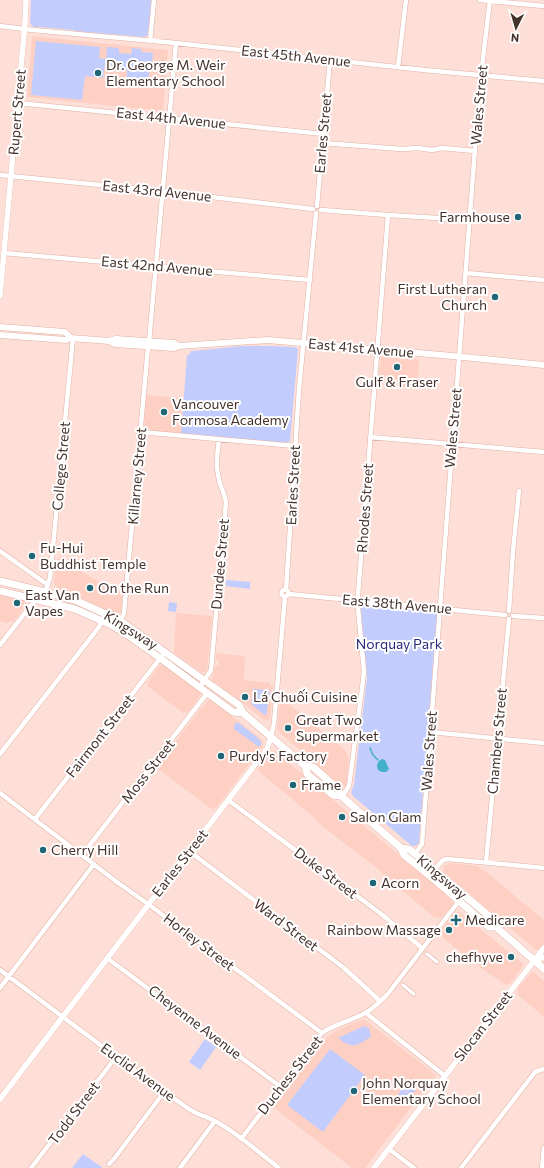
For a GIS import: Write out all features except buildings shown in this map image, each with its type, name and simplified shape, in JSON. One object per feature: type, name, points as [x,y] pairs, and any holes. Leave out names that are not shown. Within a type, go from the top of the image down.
[{"type":"main road","name":"East 41st Avenue","points":[[0,327],[65,332],[72,338]]},
{"type":"main road","name":"East 41st Avenue","points":[[0,335],[66,340],[72,338],[109,341],[115,344],[149,344],[174,348],[178,346],[268,340],[459,356],[544,365]]},
{"type":"main road","name":"Kingsway","points":[[0,581],[46,588],[106,613],[121,621],[239,705],[244,713],[305,766],[313,767],[338,789],[341,797],[401,848],[404,855],[432,873],[495,921],[496,928]]},
{"type":"main road","name":"Kingsway","points":[[0,591],[75,610],[102,620],[118,628],[208,692],[233,712],[244,713]]},
{"type":"main road","name":"Kingsway","points":[[401,848],[409,849],[415,854],[459,901],[489,926],[496,928],[544,969]]},
{"type":"street","name":"Rupert Street","points":[[0,296],[25,29],[26,0]]},
{"type":"street","points":[[150,41],[154,0]]},
{"type":"street","points":[[398,67],[406,0]]},
{"type":"street","points":[[480,0],[544,6]]},
{"type":"street","name":"Wales Street","points":[[415,854],[422,844],[481,75],[490,0]]},
{"type":"street","name":"East 45th Avenue","points":[[0,26],[544,81]]},
{"type":"street","name":"Killarney Street","points":[[118,628],[124,609],[176,43]]},
{"type":"street","name":"Earles Street","points":[[0,1099],[267,750],[274,723],[287,594],[295,446],[330,60]]},
{"type":"street","name":"East 44th Avenue","points":[[18,103],[324,134]]},
{"type":"street","points":[[323,143],[402,149],[432,150],[442,148],[475,151]]},
{"type":"street","name":"East 43rd Avenue","points":[[0,175],[317,210],[388,216],[470,220]]},
{"type":"street","name":"Rhodes Street","points":[[341,797],[349,786],[364,681],[358,600],[388,216]]},
{"type":"street","name":"East 42nd Avenue","points":[[4,253],[310,280]]},
{"type":"street","points":[[466,273],[544,280]]},
{"type":"street","name":"College Street","points":[[46,588],[51,573],[72,338]]},
{"type":"street","points":[[141,432],[295,446]]},
{"type":"street","points":[[370,438],[544,452]]},
{"type":"street","name":"Dundee Street","points":[[200,687],[211,670],[226,502],[216,468],[219,439]]},
{"type":"street","points":[[519,490],[509,611],[505,615],[509,619],[513,616],[544,618]]},
{"type":"street","points":[[0,551],[46,588],[0,645]]},
{"type":"street","name":"East 38th Avenue","points":[[287,594],[505,615]]},
{"type":"street","points":[[509,611],[513,613],[513,616]]},
{"type":"street","points":[[0,754],[84,647],[99,627],[106,613]]},
{"type":"street","name":"Chambers Street","points":[[486,862],[509,619]]},
{"type":"street","name":"Fairmont Street","points":[[35,819],[165,652]]},
{"type":"street","name":"Moss Street","points":[[82,855],[213,686]]},
{"type":"street","points":[[431,732],[544,743]]},
{"type":"street","name":"Horley Street","points":[[0,794],[322,1033]]},
{"type":"street","name":"Duke Street","points":[[228,800],[380,913],[422,948]]},
{"type":"street","name":"Ward Street","points":[[189,851],[344,968],[380,1001]]},
{"type":"street","points":[[432,873],[443,860],[448,859],[544,868]]},
{"type":"street","points":[[0,988],[94,864]]},
{"type":"street","name":"Duchess Street","points":[[241,1139],[322,1033],[328,1028],[366,1013],[380,1001],[459,901]]},
{"type":"street","name":"Slocan Street","points":[[374,1168],[544,948]]},
{"type":"street","points":[[427,954],[437,962]]},
{"type":"street","name":"Slocan Street","points":[[535,961],[544,957]]},
{"type":"street","name":"Cheyenne Avenue","points":[[107,958],[281,1087]]},
{"type":"street","name":"Euclid Avenue","points":[[0,970],[164,1092],[193,1112],[215,1121],[279,1168]]},
{"type":"street","points":[[402,985],[414,994]]},
{"type":"street","points":[[366,1013],[445,1076]]},
{"type":"street","name":"Todd Street","points":[[31,1168],[116,1057]]},
{"type":"street","points":[[461,1168],[535,1072],[544,1069]]},
{"type":"street","points":[[109,1164],[164,1092]]},
{"type":"street","points":[[180,1168],[215,1121]]},
{"type":"street","points":[[543,1166],[544,1148]]},
{"type":"street","points":[[389,1149],[414,1168]]},
{"type":"shaded area","name":"Dr. George M. Weir Elementary School","points":[[32,36],[168,50],[163,111],[27,97]]},
{"type":"shaded area","points":[[385,355],[417,359],[419,362],[417,388],[378,384],[381,359],[382,356]]},
{"type":"shaded area","name":"Vancouver Formosa Academy","points":[[146,395],[183,398],[181,434],[149,431],[146,429],[144,426]]},
{"type":"shaded area","points":[[60,556],[90,577],[120,592],[122,596],[121,611],[116,614],[81,598],[65,593],[55,586],[56,560],[60,558]]},
{"type":"shaded area","points":[[0,595],[24,600],[26,602],[25,606],[13,622],[9,621],[8,623],[0,621]]},
{"type":"shaded area","points":[[176,613],[212,616],[207,670],[205,672],[201,672],[174,653]]},
{"type":"shaded area","points":[[216,653],[245,656],[244,680],[270,683],[270,685],[273,686],[270,719],[267,721],[264,720],[213,681],[212,679],[215,667],[219,665],[219,662],[216,660]]},
{"type":"shaded area","points":[[160,665],[163,665],[201,692],[200,696],[187,713],[183,713],[147,686],[147,683]]},
{"type":"shaded area","points":[[283,699],[347,752],[346,754],[349,757],[348,780],[345,786],[340,785],[279,732],[277,728],[280,702],[283,701]]},
{"type":"shaded area","points":[[209,700],[212,700],[263,742],[263,746],[213,810],[158,769],[158,765],[198,712]]},
{"type":"shaded area","points":[[274,751],[452,899],[453,904],[442,917],[435,918],[369,862],[317,822],[317,820],[257,770]]},
{"type":"shaded area","points":[[382,759],[385,760],[389,769],[386,772],[378,770],[378,762]]},
{"type":"shaded area","points":[[450,863],[478,866],[544,920],[544,945],[536,950],[444,872],[444,866]]},
{"type":"shaded area","points":[[458,911],[524,964],[510,984],[506,985],[471,961],[440,935],[442,934],[441,930]]},
{"type":"shaded area","points":[[532,972],[544,981],[544,1017],[517,994],[517,989]]},
{"type":"shaded area","name":"John Norquay Elementary School","points":[[364,1019],[436,1075],[365,1168],[352,1168],[273,1107],[326,1038],[337,1030]]},
{"type":"green space","points":[[31,0],[152,0],[148,35],[144,37],[34,27],[30,24]]},
{"type":"green space","points":[[36,41],[100,47],[99,58],[107,59],[107,47],[119,48],[119,53],[131,54],[132,48],[142,49],[141,52],[153,53],[148,81],[152,81],[156,86],[126,83],[127,70],[105,64],[103,78],[85,76],[82,100],[31,95]]},
{"type":"green space","points":[[243,346],[295,347],[298,349],[290,441],[286,443],[181,434],[187,355],[189,355],[191,351]]},
{"type":"green space","points":[[226,580],[250,582],[250,589],[226,586]]},
{"type":"green space","points":[[169,602],[177,603],[176,612],[168,611]]},
{"type":"green space","name":"Norquay Park","points":[[366,604],[428,609],[434,610],[437,614],[419,842],[415,846],[412,846],[354,797],[351,792],[354,785],[367,678],[361,609]]},
{"type":"green space","points":[[253,689],[270,690],[266,716],[251,704]]},
{"type":"green space","points":[[235,723],[239,723],[259,739],[262,744],[259,747],[234,729]]},
{"type":"green space","points":[[364,1026],[369,1028],[371,1037],[358,1044],[351,1045],[338,1038]]},
{"type":"green space","points":[[205,1039],[216,1047],[200,1070],[189,1062]]},
{"type":"green space","points":[[330,1049],[365,1075],[323,1132],[287,1105]]},
{"type":"green space","points":[[407,1083],[416,1090],[411,1095],[403,1089]]},
{"type":"green space","points":[[402,1089],[411,1096],[407,1101],[398,1094]]},
{"type":"green space","points":[[83,1154],[103,1168],[72,1168]]},
{"type":"waterway","points":[[370,748],[373,755],[378,760]]},
{"type":"place","name":"Dr. George M. Weir Elementary School","points":[[98,73]]},
{"type":"place","name":"Farmhouse","points":[[518,217]]},
{"type":"place","name":"First Lutheran Church","points":[[495,297]]},
{"type":"place","name":"Gulf & Fraser","points":[[397,367]]},
{"type":"place","name":"Vancouver Formosa Academy","points":[[164,412]]},
{"type":"place","name":"Fu-Hui Buddhist Temple","points":[[32,556]]},
{"type":"place","name":"On the Run","points":[[90,588]]},
{"type":"place","name":"East Van Vapes","points":[[17,603]]},
{"type":"place","name":"Lá Chuối Cuisine","points":[[245,697]]},
{"type":"place","name":"Great Two Supermarket","points":[[288,728]]},
{"type":"place","name":"Purdy's Factory","points":[[221,756]]},
{"type":"place","name":"Frame","points":[[293,785]]},
{"type":"place","name":"Salon Glam","points":[[342,817]]},
{"type":"place","name":"Cherry Hill","points":[[43,850]]},
{"type":"place","name":"Acorn","points":[[373,883]]},
{"type":"place","name":"Medicare","points":[[456,920]]},
{"type":"place","name":"Rainbow Massage","points":[[449,930]]},
{"type":"place","name":"chefhyve","points":[[511,957]]},
{"type":"place","name":"John Norquay Elementary School","points":[[354,1091]]}]
